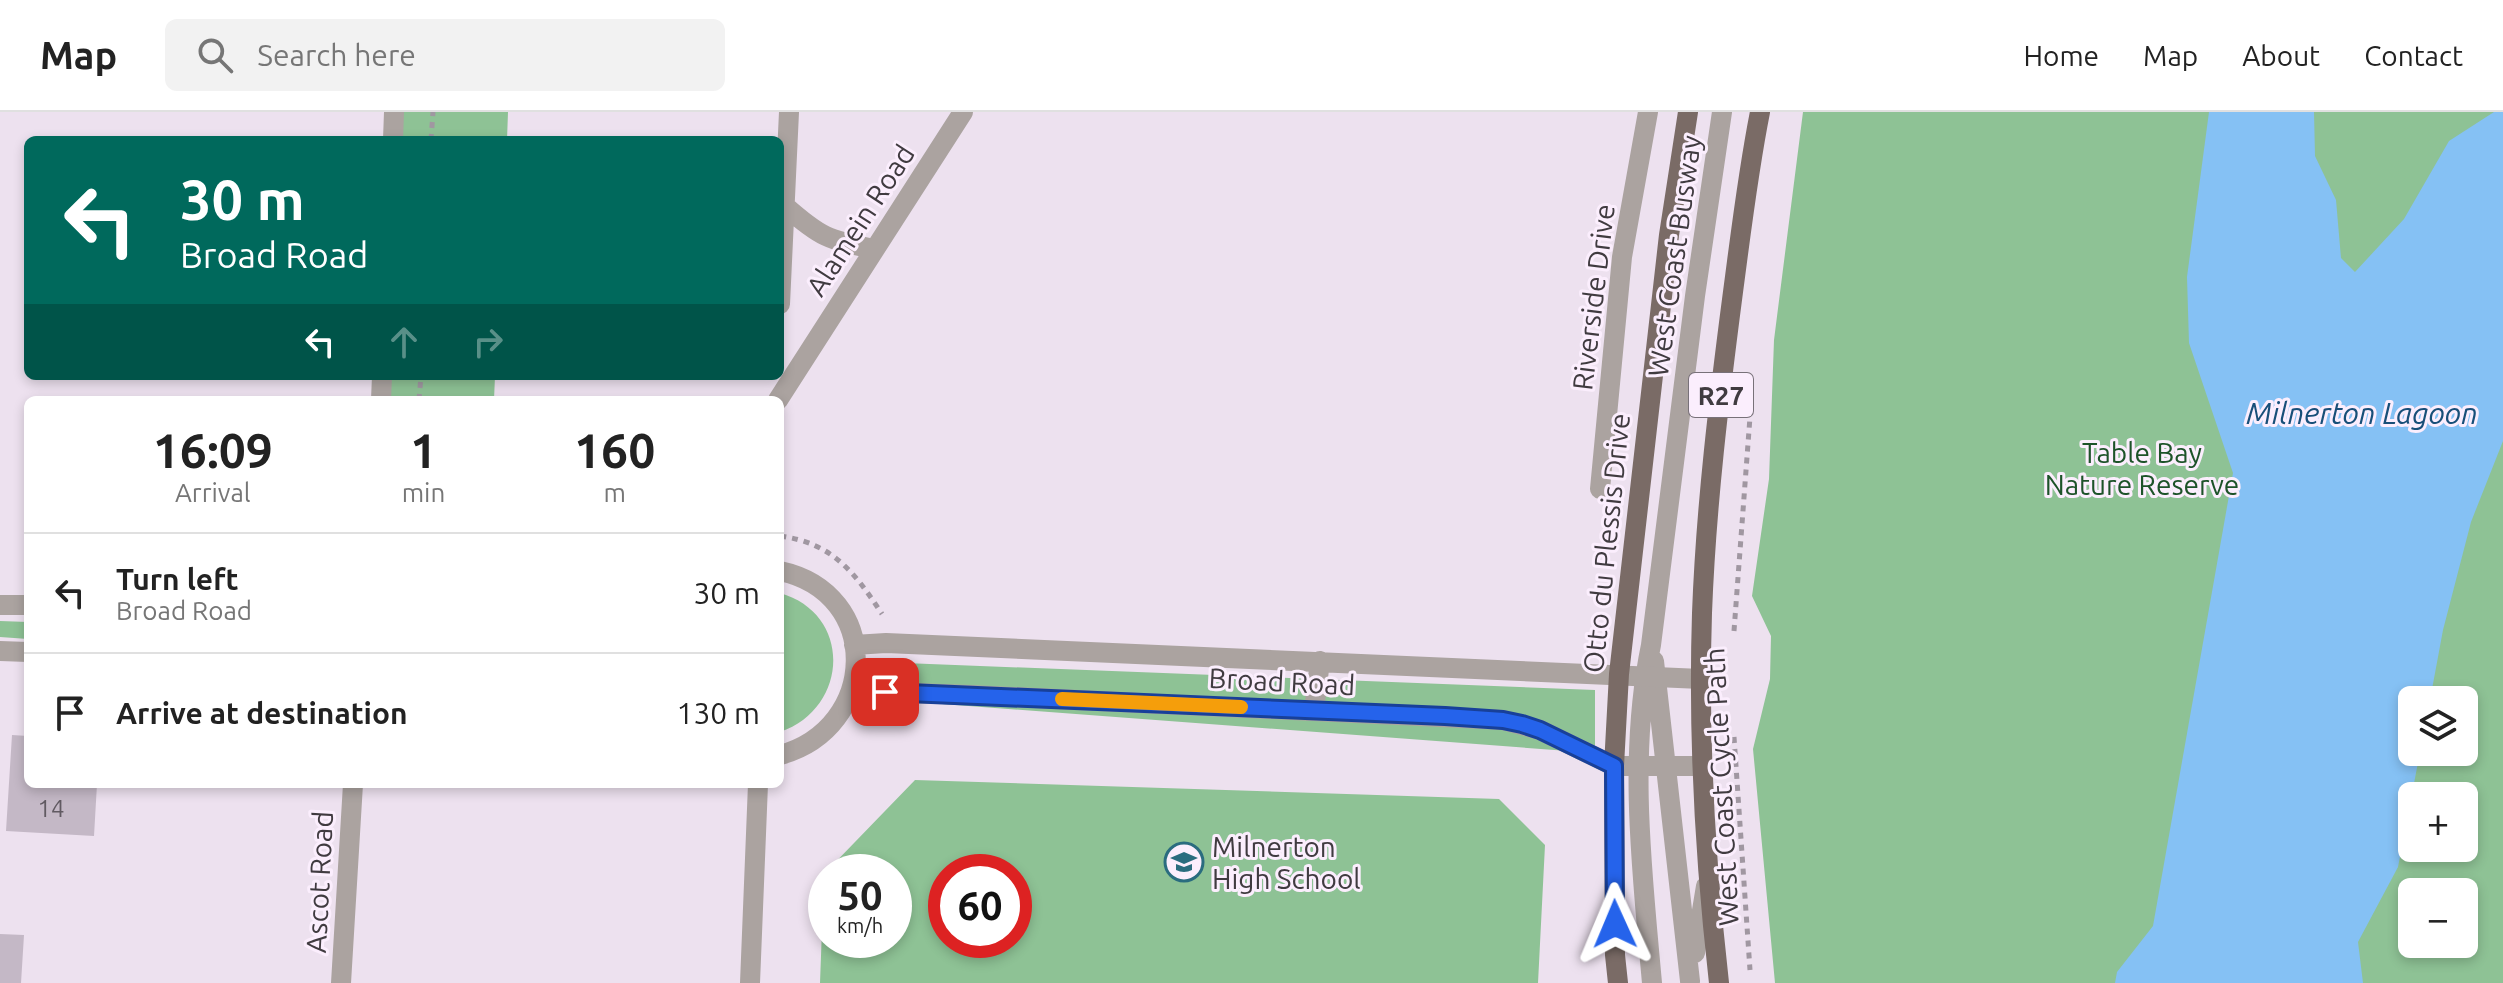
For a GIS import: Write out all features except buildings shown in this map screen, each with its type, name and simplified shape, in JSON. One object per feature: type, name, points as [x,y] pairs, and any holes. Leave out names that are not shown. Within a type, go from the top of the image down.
[{"type":"main road","name":"Otto du Plessis Drive","points":[[1618,983],[1615,955],[1614,766],[1619,674],[1669,235],[1688,112]]},
{"type":"main road","name":"R27","points":[[1719,983],[1707,878],[1702,766],[1702,611],[1714,453],[1760,112]]},
{"type":"street","points":[[393,136],[394,112]]},
{"type":"street","points":[[784,226],[789,112]]},
{"type":"street","name":"Alamein Road","points":[[780,396],[963,112]]},
{"type":"street","name":"Riverside Drive","points":[[1600,489],[1622,257],[1648,112]]},
{"type":"street","name":"West Coast Busway","points":[[1652,983],[1637,766],[1651,676],[1651,645],[1695,296],[1722,112]]},
{"type":"street","points":[[785,206],[813,231],[834,241],[874,249]]},
{"type":"street","points":[[784,572],[806,579],[827,594],[843,614],[854,645],[856,676],[842,712],[826,732],[804,746],[784,754]]},
{"type":"street","points":[[0,605],[24,605]]},
{"type":"street","name":"Broad Road","points":[[854,645],[886,643],[1701,679]]},
{"type":"street","points":[[0,651],[24,652]]},
{"type":"street","points":[[1314,711],[1320,661]]},
{"type":"street","name":"West Coast Busway","points":[[1651,676],[1666,766],[1690,982]]},
{"type":"street","name":"Broad Road","points":[[851,694],[957,694],[1503,720],[1540,730],[1614,766],[1702,766]]},
{"type":"street","name":"Ascot Road","points":[[341,983],[353,788]]},
{"type":"street","points":[[750,983],[758,788]]},
{"type":"street","name":"West Coast Busway","points":[[1690,982],[1707,878]]},
{"type":"path","points":[[431,136],[433,112]]},
{"type":"path","name":"West Coast Cycle Path","points":[[1734,632],[1751,402]]},
{"type":"path","name":"West Coast Cycle Path","points":[[1734,733],[1751,983]]},
{"type":"green space","points":[[394,112],[508,112],[507,136],[393,136]]},
{"type":"green space","name":"Table Bay Nature Reserve","points":[[1803,112],[2503,112],[2503,983],[1775,983],[1753,749],[1770,679],[1771,636],[1752,596],[1769,479],[1774,340]]},
{"type":"green space","points":[[382,380],[495,380],[494,396],[381,396]]},
{"type":"green space","points":[[784,595],[804,604],[820,620],[830,640],[833,661],[830,683],[819,703],[803,720],[784,730]]},
{"type":"green space","points":[[0,621],[24,622],[24,639],[0,637]]},
{"type":"green space","points":[[879,662],[1595,690],[1595,753],[876,699]]},
{"type":"green space","name":"Milnerton High School","points":[[915,780],[1499,799],[1545,845],[1538,983],[820,983],[821,958],[912,958],[912,854],[843,854]]},
{"type":"water","name":"Milnerton Lagoon","points":[[2209,112],[2314,112],[2315,156],[2336,200],[2341,258],[2355,272],[2404,219],[2449,141],[2494,112],[2503,112],[2503,441],[2471,522],[2443,630],[2433,686],[2398,686],[2398,766],[2417,766],[2414,782],[2398,782],[2399,862],[2358,942],[2363,983],[2115,983],[2117,972],[2153,926],[2233,473],[2189,343],[2187,277]]},
{"type":"slow traffic","points":[[1062,699],[1241,707]]},
{"type":"place","name":"Milnerton High School","points":[[1184,862]]},
{"type":"route","points":[[885,692],[1445,716],[1522,724],[1614,766],[1615,924]]}]
